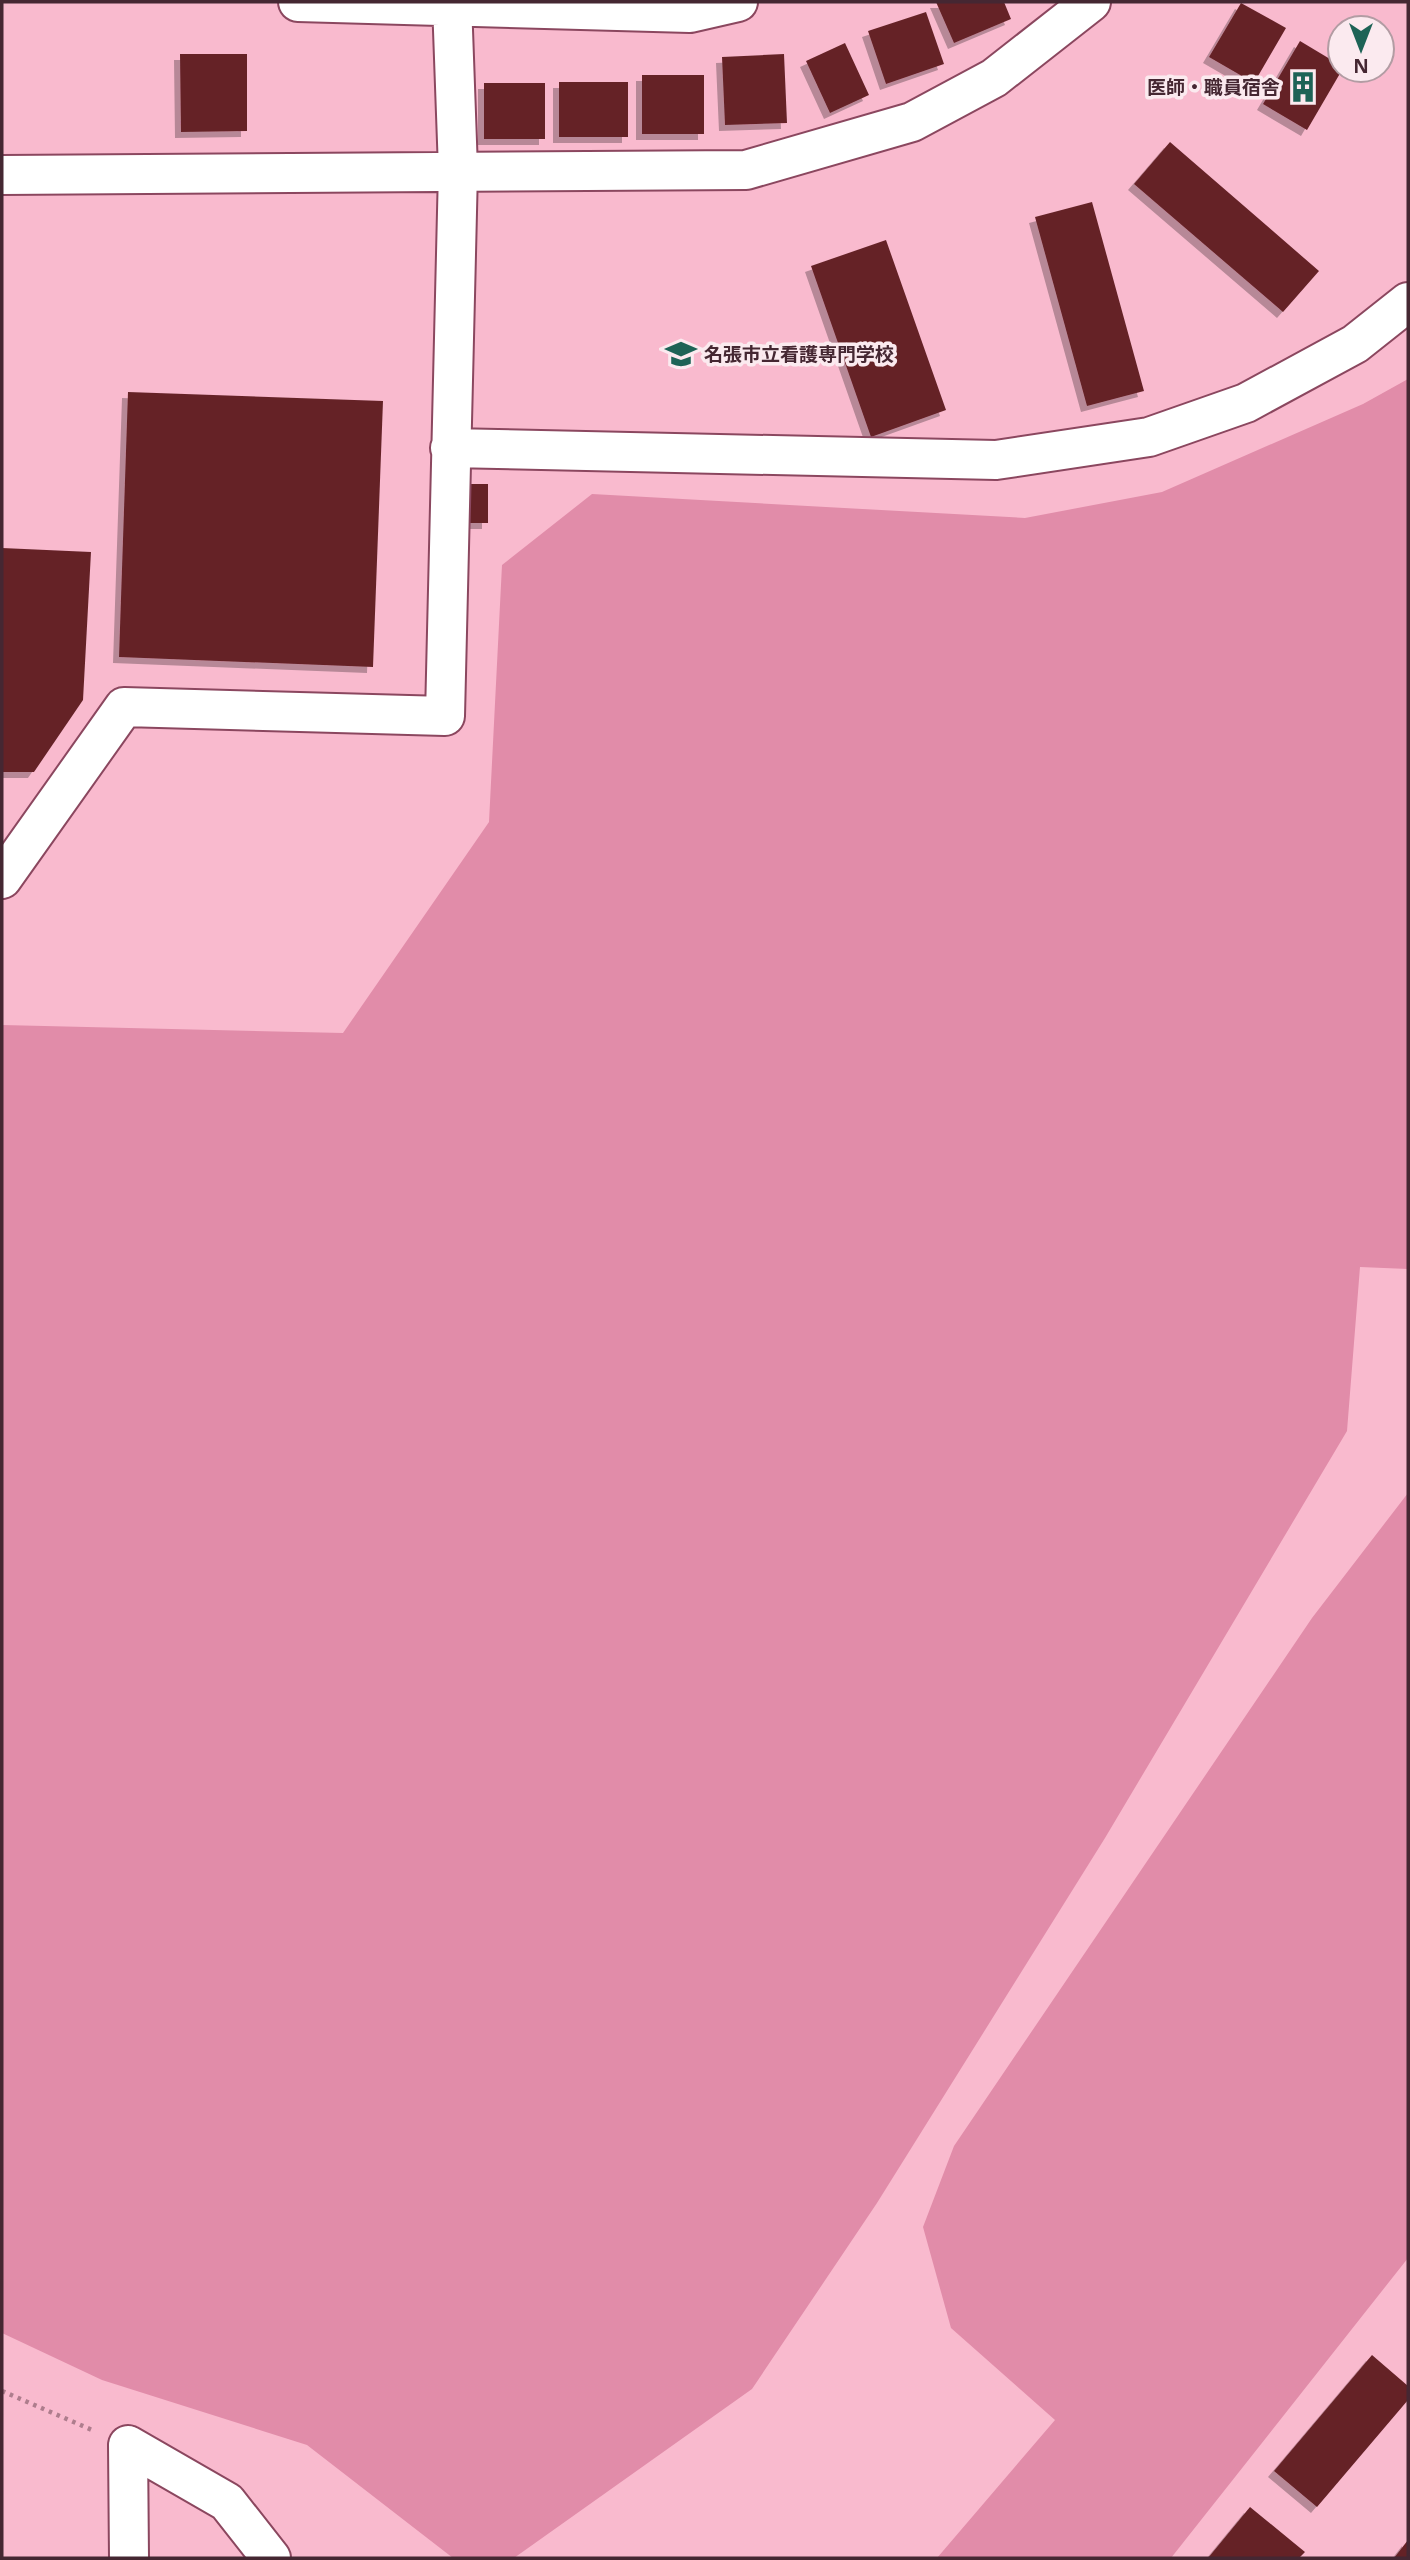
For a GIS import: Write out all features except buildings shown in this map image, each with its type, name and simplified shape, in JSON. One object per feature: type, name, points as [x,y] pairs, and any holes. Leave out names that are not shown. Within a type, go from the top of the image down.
[{"type":"street","points":[[298,2],[452,4],[690,13],[738,2]]},
{"type":"street","points":[[2,175],[746,170],[912,122],[994,78],[1091,2]]},
{"type":"street","points":[[2,879],[124,707],[445,716],[458,170],[452,4]]},
{"type":"street","points":[[450,448],[996,460],[1149,437],[1246,403],[1355,344],[1408,302]]},
{"type":"street","points":[[128,2445],[130,2558]]},
{"type":"street","points":[[128,2445],[226,2502],[271,2558]]},
{"type":"path","points":[[2,2391],[128,2445]]},
{"type":"shaded area","points":[[1408,379],[1408,1269],[1360,1267],[1347,1431],[1105,1838],[877,2203],[752,2389],[514,2558],[453,2558],[307,2445],[102,2380],[2,2333],[2,1025],[343,1033],[489,822],[502,565],[592,494],[1025,518],[1162,492],[1363,404]]},
{"type":"shaded area","points":[[1408,1493],[1408,2258],[1171,2558],[937,2558],[1055,2420],[951,2328],[923,2227],[954,2146],[1312,1618]]},
{"type":"place","name":"医師・職員宿舎","points":[[1303,87]]},
{"type":"place","name":"名張市立看護専門学校","points":[[681,354]]}]
